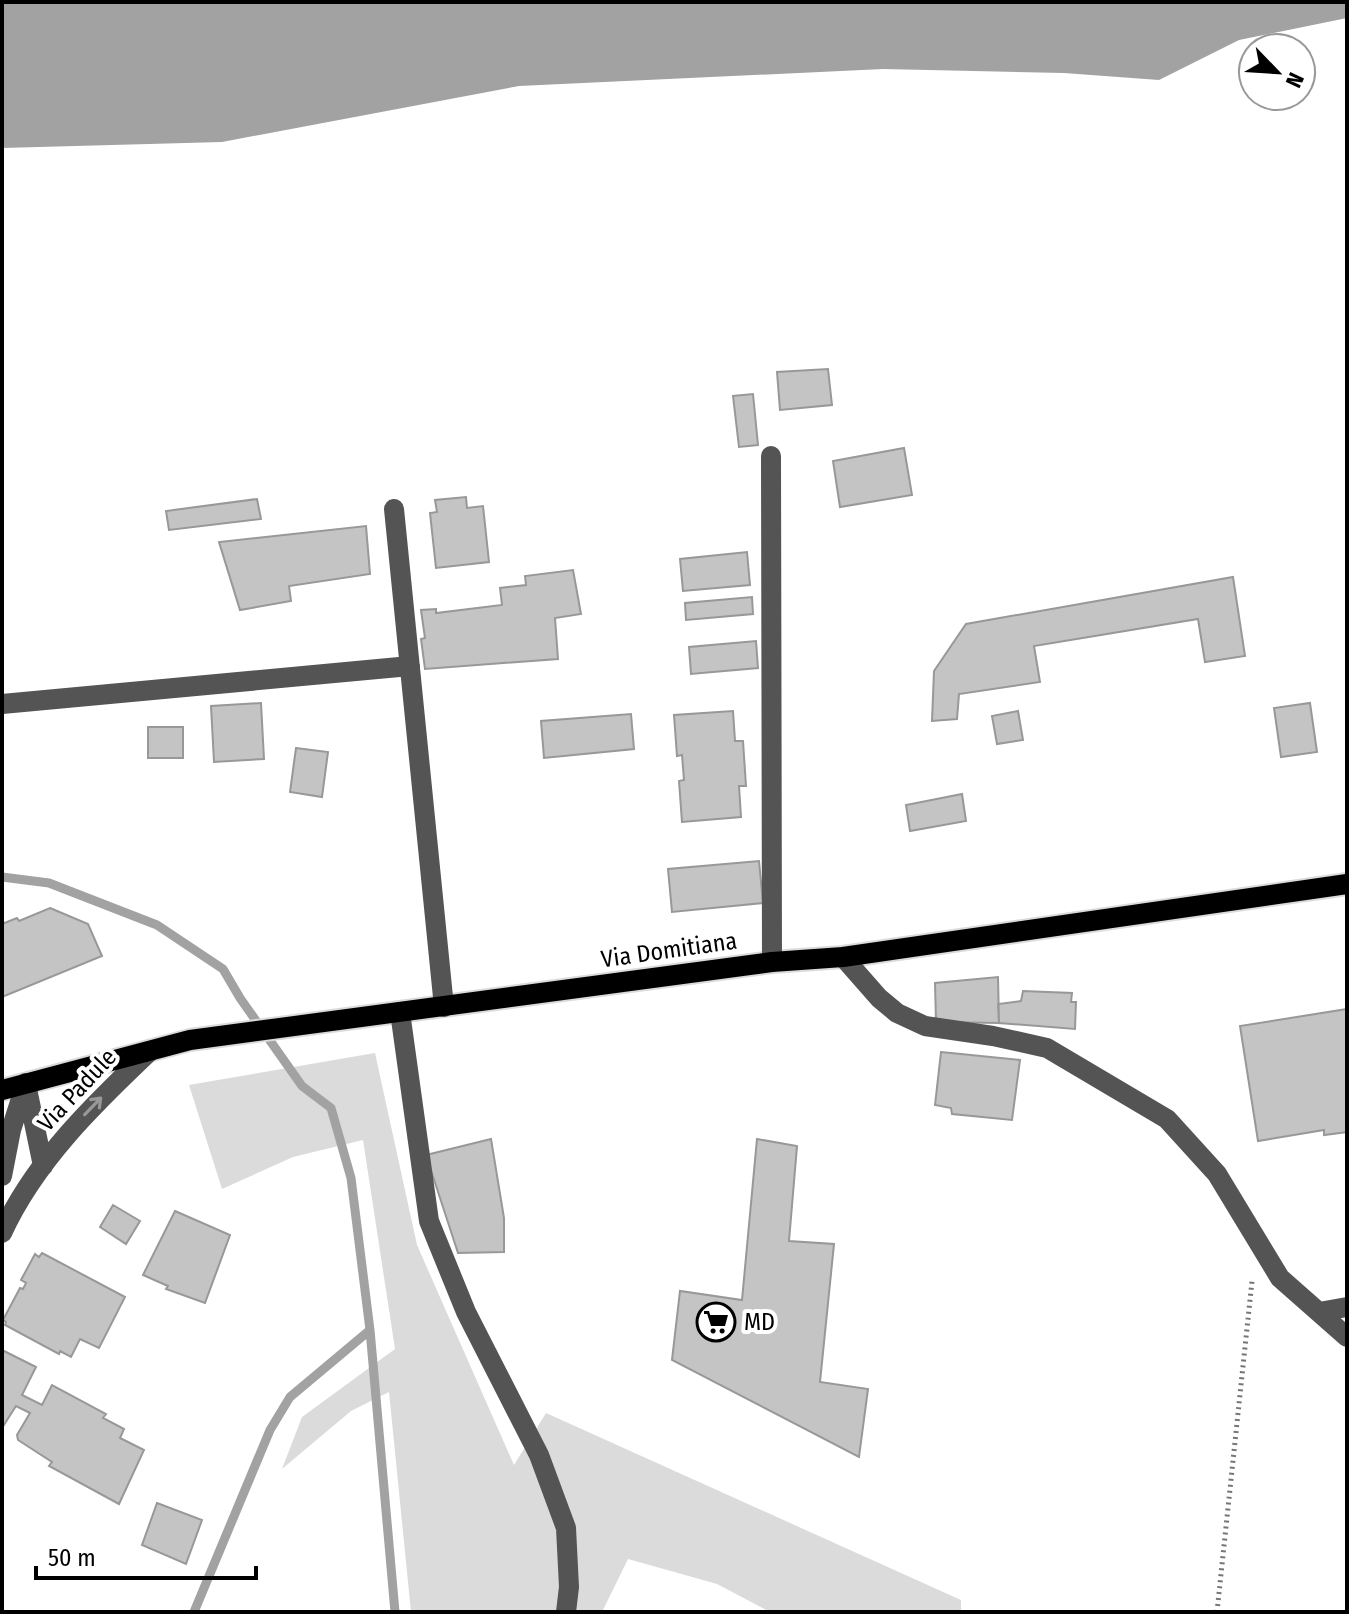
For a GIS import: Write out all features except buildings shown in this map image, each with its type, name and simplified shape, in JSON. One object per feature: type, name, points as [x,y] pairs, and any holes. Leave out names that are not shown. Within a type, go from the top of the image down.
[{"type":"main road","name":"Via Domitiana","points":[[2,1090],[190,1040],[772,962],[843,957],[1347,884]]},
{"type":"street","points":[[771,456],[772,962]]},
{"type":"street","points":[[394,509],[444,1007]]},
{"type":"street","points":[[2,704],[410,666]]},
{"type":"street","points":[[843,957],[879,998],[897,1013],[925,1026],[1047,1048],[1167,1119],[1217,1174],[1280,1278],[1347,1337]]},
{"type":"street","points":[[400,1012],[429,1221],[466,1312],[539,1455],[566,1528],[569,1587],[566,1612]]},
{"type":"street","name":"Via Padule","points":[[3,1230],[67,1134],[150,1051]]},
{"type":"street","name":"Via Padule","points":[[26,1083],[43,1166]]},
{"type":"street","name":"Via Padule","points":[[2,1176],[11,1130],[26,1083]]},
{"type":"street","name":"Via Padule","points":[[2,1206],[3,1230]]},
{"type":"street","points":[[1319,1312],[1347,1307]]},
{"type":"path","points":[[1217,1612],[1249,1297],[1259,1240]]},
{"type":"shaded area","points":[[2,2],[1347,2],[1347,18],[1278,32],[1237,32],[1237,41],[1159,80],[1064,73],[883,69],[519,86],[222,142],[2,148]]},
{"type":"shaded area","points":[[375,1053],[417,1245],[514,1465],[546,1413],[961,1600],[961,1612],[770,1612],[717,1584],[628,1559],[602,1612],[411,1612],[389,1392],[351,1411],[282,1469],[302,1417],[395,1349],[363,1140],[293,1157],[222,1189],[189,1085]]},
{"type":"waterway","points":[[2,877],[49,883],[157,925],[223,969],[302,1086],[331,1108],[351,1178],[370,1330],[395,1612]]},
{"type":"waterway","points":[[194,1612],[270,1430],[290,1397],[370,1330]]},
{"type":"place","name":"MD","points":[[716,1322]]}]
